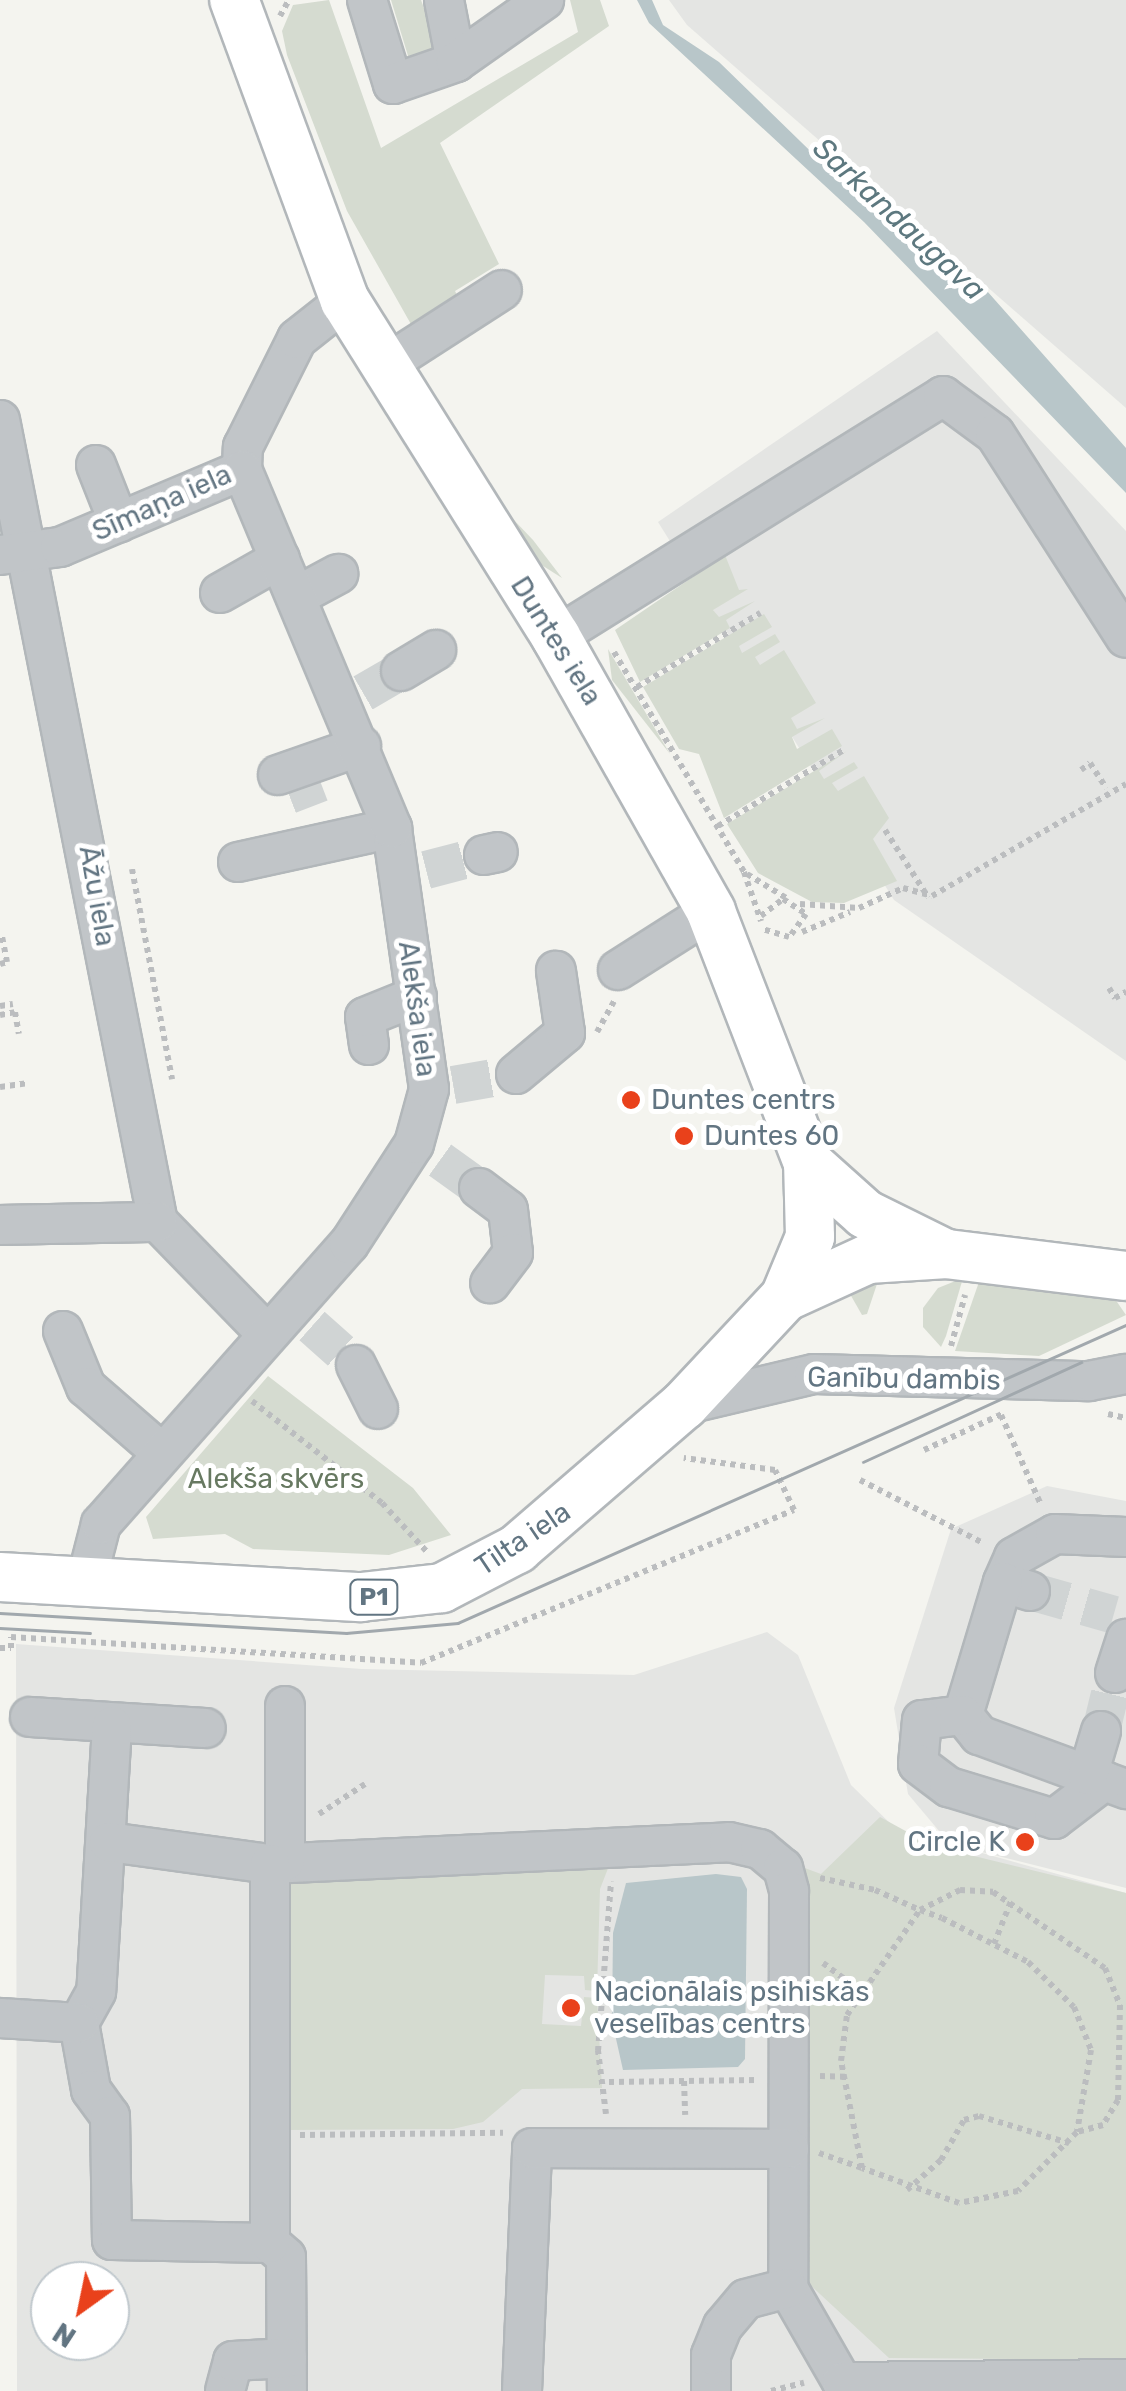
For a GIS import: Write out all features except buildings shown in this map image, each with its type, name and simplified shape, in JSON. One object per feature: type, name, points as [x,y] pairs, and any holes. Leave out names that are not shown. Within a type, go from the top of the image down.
[{"type":"main road","name":"Duntes iela","points":[[234,0],[345,300],[384,366],[573,626],[711,911],[808,1162],[810,1237],[785,1297]]},
{"type":"main road","points":[[808,1162],[865,1214],[961,1256]]},
{"type":"main road","name":"P1","points":[[785,1297],[868,1259],[961,1256],[1126,1276]]},
{"type":"main road","name":"Tilta iela","points":[[0,1577],[361,1597],[442,1588],[517,1549],[684,1405],[785,1297]]},
{"type":"street","points":[[367,0],[394,84],[456,62],[544,0]]},
{"type":"street","points":[[444,0],[456,62]]},
{"type":"street","points":[[384,366],[502,290]]},
{"type":"street","name":"Sīmaņa iela","points":[[12,554],[119,523],[242,470],[243,448],[297,339],[345,300]]},
{"type":"street","points":[[573,626],[942,396],[988,425],[1126,638]]},
{"type":"street","name":"Āžu iela","points":[[0,420],[12,554],[68,736],[158,1222]]},
{"type":"street","points":[[96,465],[119,523]]},
{"type":"street","name":"Alekša iela","points":[[86,1582],[94,1534],[227,1377],[289,1322],[427,1152],[441,1087],[417,996],[413,873],[366,756],[354,699],[297,596],[242,470]]},
{"type":"street","points":[[220,593],[280,559]]},
{"type":"street","points":[[297,596],[338,574]]},
{"type":"street","points":[[401,671],[436,650]]},
{"type":"street","points":[[278,775],[366,756]]},
{"type":"street","points":[[322,783],[366,756]]},
{"type":"street","points":[[238,862],[392,828]]},
{"type":"street","points":[[618,970],[711,911]]},
{"type":"street","points":[[516,1074],[564,1033],[556,971]]},
{"type":"street","points":[[369,1045],[365,1017],[417,996]]},
{"type":"street","points":[[478,1188],[508,1210],[513,1253],[490,1284]]},
{"type":"street","points":[[0,1225],[158,1222],[289,1322]]},
{"type":"street","points":[[63,1330],[86,1387],[162,1453]]},
{"type":"street","points":[[356,1365],[378,1409]]},
{"type":"street","name":"Ganību dambis","points":[[684,1405],[814,1374],[1108,1385],[1126,1374]]},
{"type":"street","points":[[963,1715],[984,1636],[1015,1577],[1054,1534],[1126,1536]]},
{"type":"street","points":[[270,2243],[269,2136],[286,1706]]},
{"type":"street","points":[[963,1715],[979,1735],[1106,1782]]},
{"type":"street","points":[[963,1715],[922,1720],[918,1764],[949,1787],[1054,1819],[1106,1782]]},
{"type":"street","points":[[30,1717],[112,1726],[206,1728]]},
{"type":"street","points":[[112,1726],[109,1842],[96,1992],[79,2023],[91,2090],[110,2116],[112,2240],[270,2243],[286,2256],[289,2381],[233,2361],[225,2391]]},
{"type":"street","points":[[1101,1731],[1106,1782]]},
{"type":"street","points":[[109,1842],[279,1854],[617,1846],[760,1849],[783,1868],[789,1891],[790,2076],[770,2148],[788,2288],[840,2387],[1126,2379]]},
{"type":"street","points":[[0,2018],[79,2023]]},
{"type":"street","points":[[522,2391],[532,2148],[770,2148]]},
{"type":"street","points":[[711,2391],[710,2354],[724,2326],[746,2299],[788,2288]]},
{"type":"path","points":[[638,687],[760,613]]},
{"type":"path","points":[[573,626],[638,687],[744,872],[766,946],[903,888],[928,897]]},
{"type":"path","points":[[718,826],[845,750]]},
{"type":"path","points":[[1081,770],[1090,763],[1106,788]]},
{"type":"path","points":[[928,897],[1106,788],[1126,784]]},
{"type":"path","points":[[885,830],[928,897]]},
{"type":"path","points":[[132,869],[172,1078]]},
{"type":"path","points":[[744,872],[800,904],[859,908]]},
{"type":"path","points":[[760,917],[789,899]]},
{"type":"path","points":[[793,936],[806,920],[800,904]]},
{"type":"path","points":[[762,929],[793,936]]},
{"type":"path","points":[[0,964],[7,962],[2,936]]},
{"type":"path","points":[[1108,988],[1115,998],[1126,992]]},
{"type":"path","points":[[0,1006],[13,1004]]},
{"type":"path","points":[[0,1015],[14,1012],[18,1034]]},
{"type":"path","points":[[0,1087],[27,1083]]},
{"type":"path","points":[[941,1380],[961,1256]]},
{"type":"path","points":[[227,1377],[382,1503],[428,1553]]},
{"type":"path","points":[[924,1450],[1014,1409]]},
{"type":"path","points":[[1001,1415],[1054,1534]]},
{"type":"path","points":[[775,1470],[794,1510]]},
{"type":"path","points":[[860,1480],[1015,1577]]},
{"type":"path","points":[[415,1556],[442,1548]]},
{"type":"path","points":[[0,1648],[11,1648]]},
{"type":"path","points":[[279,1854],[366,1784]]},
{"type":"path","points":[[608,2150],[609,2082],[598,2051],[600,1995],[617,1846]]},
{"type":"path","points":[[789,1891],[806,1876],[920,1910],[994,1944],[1047,1976],[1086,2028],[1093,2071],[1077,2132],[1035,2180],[1000,2200],[959,2204],[906,2190],[862,2168],[842,2046],[858,1990],[920,1910],[960,1890],[1011,1901],[1095,1958],[1120,2004],[1118,2100],[1103,2125],[1077,2132]]},
{"type":"path","points":[[994,1944],[1011,1901]]},
{"type":"path","points":[[753,2062],[752,2081],[770,2148]]},
{"type":"path","points":[[609,2082],[752,2081],[790,2076]]},
{"type":"path","points":[[906,2190],[941,2160],[964,2120],[979,2116],[1069,2143]]},
{"type":"path","points":[[269,2136],[522,2133],[532,2148]]},
{"type":"shaded area","points":[[637,0],[652,0],[663,25],[719,62],[876,215],[979,282],[1126,448],[1126,493],[864,222],[649,23]]},
{"type":"shaded area","points":[[669,0],[1126,0],[1126,408],[687,25]]},
{"type":"shaded area","points":[[937,331],[1126,531],[1126,1061],[894,900],[658,522]]},
{"type":"shaded area","name":"Circle K","points":[[1047,1486],[1126,1501],[1126,1888],[950,1844],[908,1794],[894,1708],[951,1529]]},
{"type":"shaded area","name":"Nacionālais psihiskās veselības centrs","points":[[767,1632],[798,1655],[851,1785],[896,1829],[1126,1893],[1126,2391],[17,2391],[16,1644],[362,1669],[634,1675]]},
{"type":"shaded area","points":[[716,1874],[741,1877],[747,1889],[745,2059],[738,2067],[623,2070],[612,2021],[613,1933],[626,1883]]},
{"type":"green space","points":[[329,0],[381,148],[578,32],[570,0],[600,0],[609,26],[440,143],[499,264],[455,291],[461,303],[412,326],[347,211],[287,55],[282,31],[293,5]]},
{"type":"green space","points":[[391,0],[421,0],[441,56],[409,59]]},
{"type":"green space","points":[[512,518],[533,540],[562,578],[540,564]]},
{"type":"green space","points":[[725,555],[739,590],[748,589],[713,610],[719,617],[755,601],[726,620],[730,628],[640,682],[615,630]]},
{"type":"green space","points":[[764,614],[772,627],[739,646],[742,653],[775,634],[780,642],[755,657],[760,665],[784,650],[816,703],[791,718],[797,729],[825,718],[792,737],[797,749],[832,729],[842,746],[724,818],[699,754],[679,749],[643,687]]},
{"type":"green space","points":[[608,649],[670,754],[612,680]]},
{"type":"green space","points":[[847,751],[819,771],[824,779],[854,762],[858,768],[832,783],[838,791],[864,776],[889,818],[873,839],[897,881],[844,903],[812,902],[758,873],[727,824]]},
{"type":"green space","points":[[879,1278],[867,1314],[862,1315],[846,1287]]},
{"type":"green space","points":[[963,1278],[941,1347],[923,1327],[923,1308],[938,1288]]},
{"type":"green space","points":[[980,1279],[1115,1299],[1126,1315],[1039,1356],[955,1351]]},
{"type":"green space","name":"Alekša skvērs","points":[[268,1376],[413,1488],[451,1535],[389,1555],[253,1549],[225,1534],[153,1539],[146,1517]]},
{"type":"green space","points":[[880,1817],[933,1846],[1126,1893],[1126,2360],[889,2358],[807,2282],[802,1867],[821,1874]]},
{"type":"green space","points":[[614,1853],[600,1889],[597,1991],[585,1990],[584,1976],[545,1975],[542,2024],[581,2026],[584,1997],[597,1998],[602,2088],[522,2089],[483,2122],[453,2129],[285,2130],[285,1880]]},
{"type":"tunnel","points":[[363,693],[401,671]]},
{"type":"tunnel","points":[[289,795],[321,783]]},
{"type":"tunnel","points":[[426,870],[484,855]]},
{"type":"tunnel","points":[[453,1085],[516,1074]]},
{"type":"tunnel","points":[[440,1160],[479,1188]]},
{"type":"tunnel","points":[[312,1326],[356,1365]]},
{"type":"tunnel","points":[[1030,1591],[1114,1615]]},
{"type":"tunnel","points":[[1101,1731],[1115,1673]]},
{"type":"tram line","points":[[0,1613],[346,1633],[458,1623],[1126,1325]]},
{"type":"tram line","points":[[863,1462],[1081,1362]]},
{"type":"tram line","points":[[0,1628],[90,1633]]},
{"type":"place","name":"Duntes centrs","points":[[631,1100]]},
{"type":"place","name":"Duntes 60","points":[[684,1136]]},
{"type":"place","name":"Circle K","points":[[1025,1842]]},
{"type":"place","name":"Nacionālais psihiskās veselības centrs","points":[[571,2008]]},
{"type":"water label","name":"Sarkandaugava","points":[[899,219]]}]
